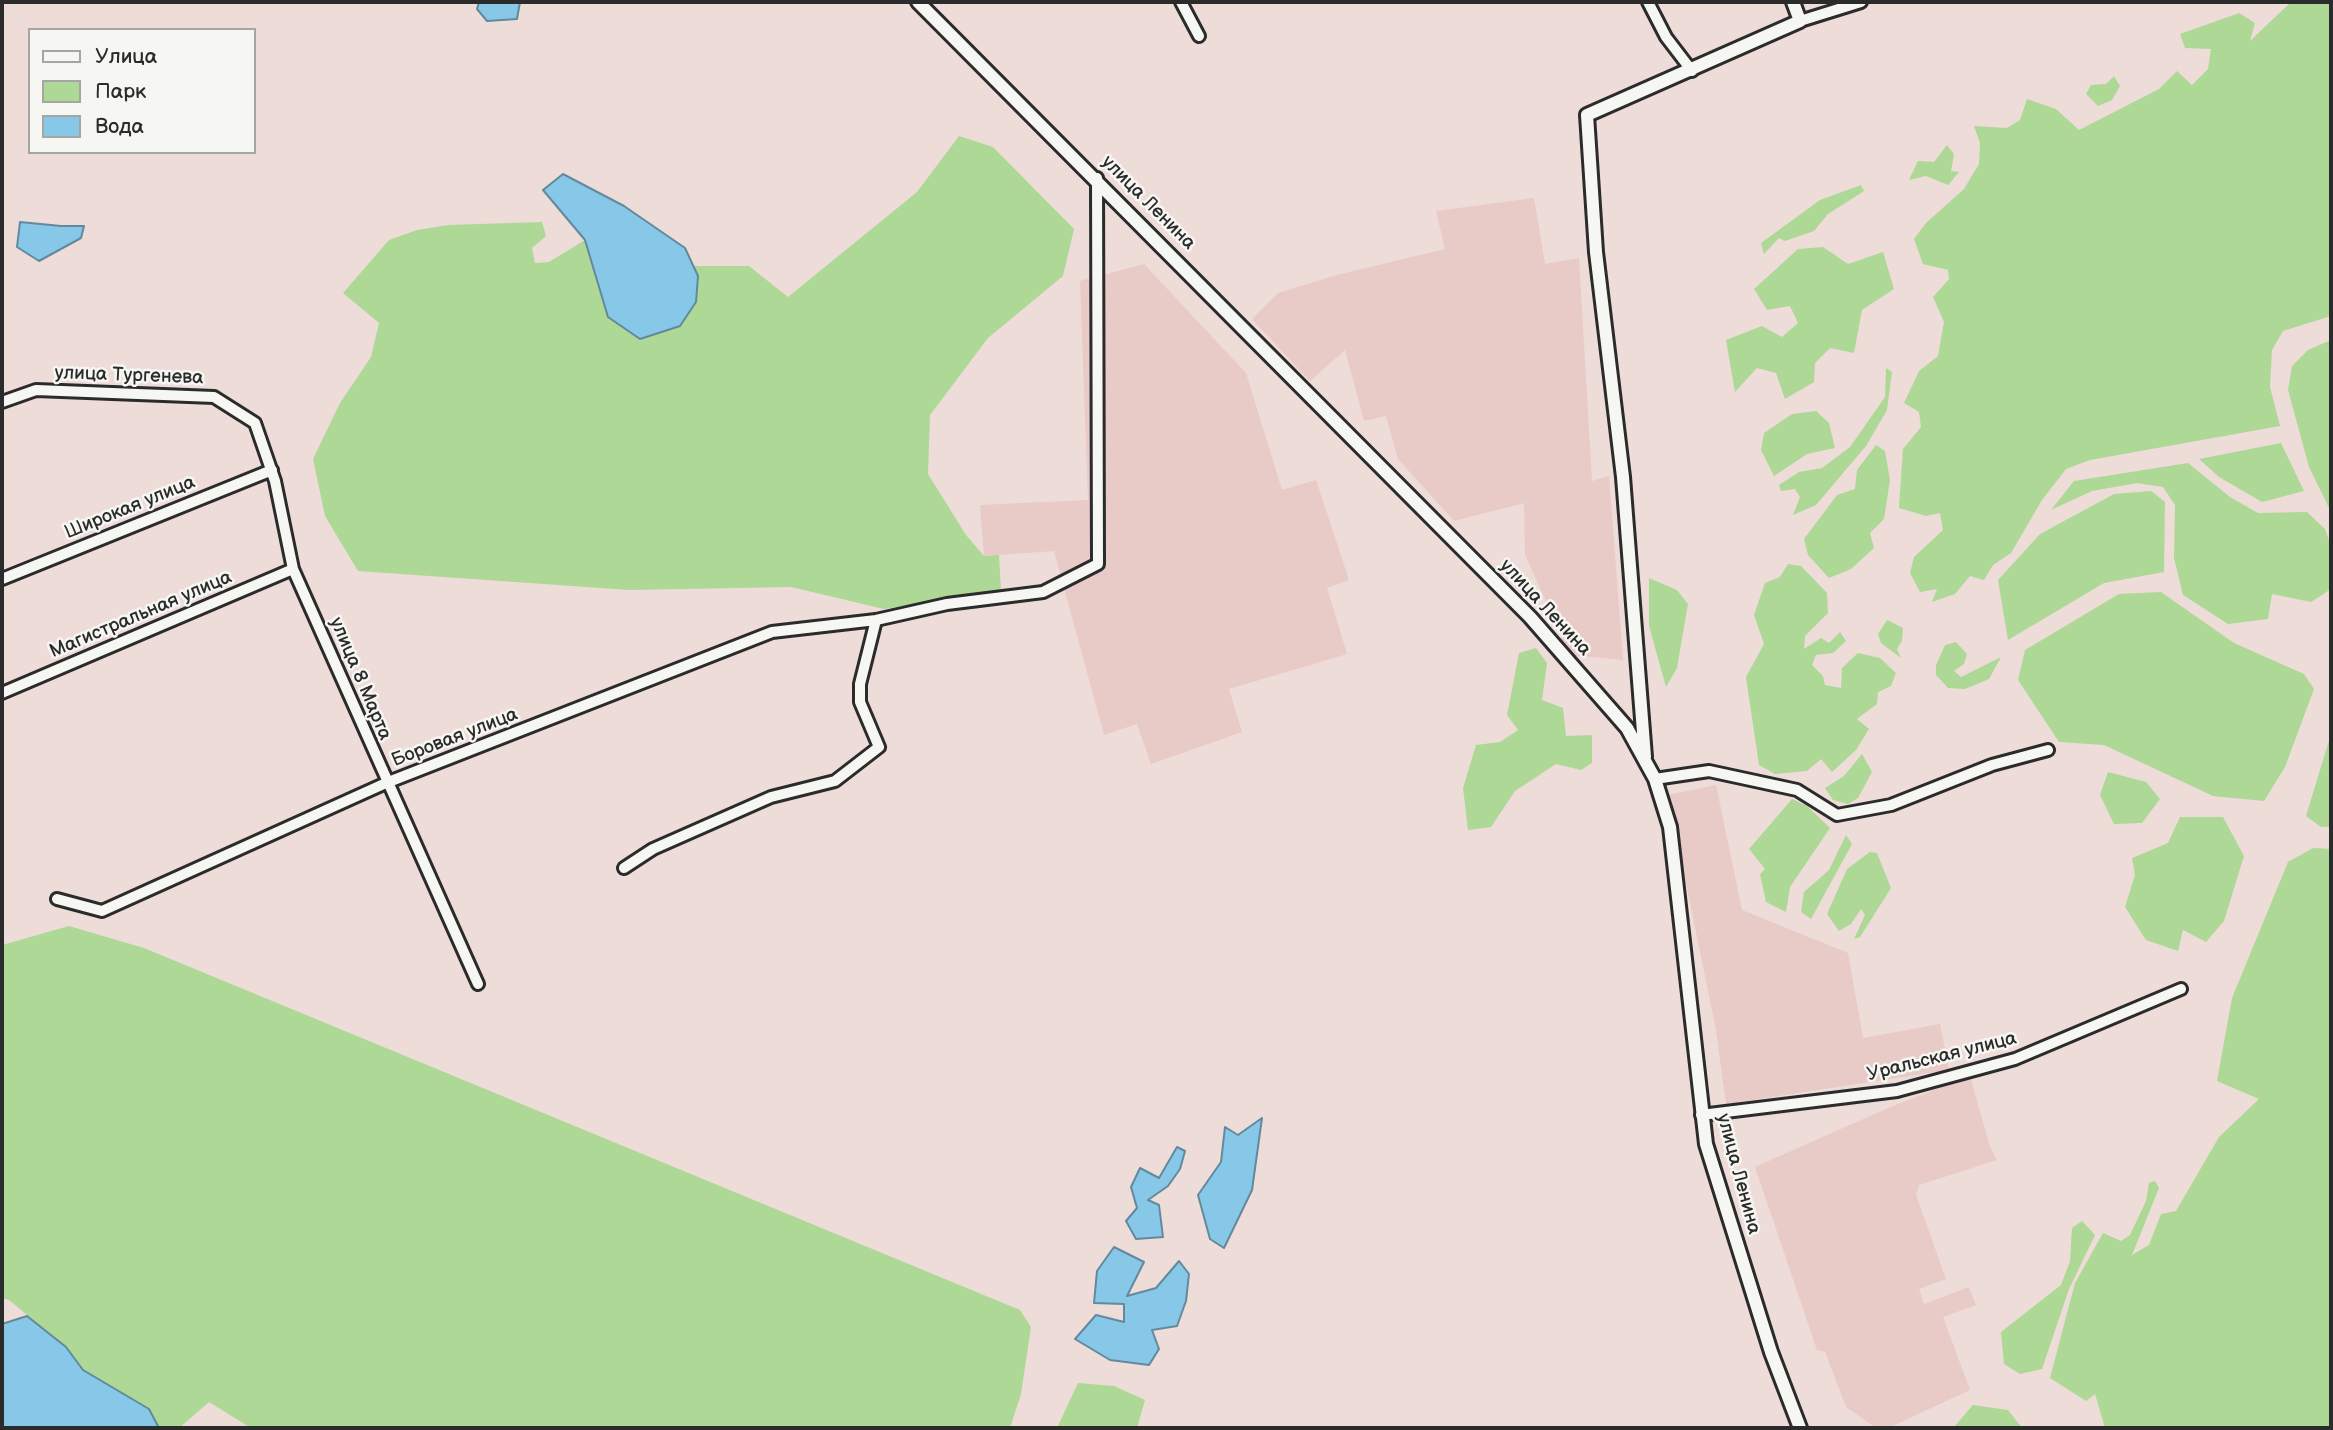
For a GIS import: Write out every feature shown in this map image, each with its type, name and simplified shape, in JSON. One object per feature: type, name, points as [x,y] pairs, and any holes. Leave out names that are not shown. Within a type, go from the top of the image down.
[{"type":"street","name":"улица Ленина","points":[[918,2],[1097,178],[1530,617],[1627,728],[1655,779],[1670,827],[1701,1115],[1710,1157],[1771,1352],[1800,1428]]},
{"type":"street","points":[[1181,2],[1199,36]]},
{"type":"street","points":[[1648,2],[1666,37],[1692,71]]},
{"type":"street","points":[[1793,2],[1800,21]]},
{"type":"street","points":[[1645,761],[1623,477],[1596,252],[1587,115],[1692,71],[1800,21],[1861,2]]},
{"type":"street","name":"Боровая улица","points":[[57,898],[102,911],[386,783],[772,632],[876,620],[947,604],[1043,592],[1098,564],[1097,178]]},
{"type":"street","name":"улица Тургенева","points":[[2,402],[36,390],[48,389],[214,397]]},
{"type":"street","name":"улица 8 Марта","points":[[214,397],[255,423],[272,470],[293,569],[386,783],[478,984]]},
{"type":"street","name":"Широкая улица","points":[[2,579],[272,470]]},
{"type":"street","name":"Магистральная улица","points":[[2,693],[293,569]]},
{"type":"street","points":[[624,868],[653,849],[771,797],[835,781],[879,747],[860,702],[860,684],[876,620]]},
{"type":"street","points":[[1655,779],[1709,771],[1797,790],[1837,816],[1891,805],[1992,765],[2048,750]]},
{"type":"street","name":"Уральская улица","points":[[1701,1115],[1897,1091],[2015,1059],[2181,989]]},
{"type":"shaded area","points":[[1534,198],[1545,264],[1579,258],[1592,481],[1609,476],[1623,660],[1569,655],[1525,554],[1524,503],[1454,521],[1398,459],[1386,416],[1364,421],[1345,350],[1310,381],[1252,319],[1278,293],[1337,275],[1445,249],[1436,211]]},
{"type":"shaded area","points":[[1144,264],[1246,373],[1282,490],[1316,480],[1349,580],[1327,588],[1347,654],[1229,689],[1242,732],[1151,764],[1137,724],[1104,735],[1054,551],[984,556],[980,505],[1088,500],[1080,281]]},
{"type":"shaded area","points":[[1716,785],[1742,910],[1848,953],[1863,1038],[1940,1024],[1949,1070],[1726,1104],[1716,1030],[1668,795]]},
{"type":"shaded area","points":[[1970,1076],[1990,1147],[1997,1160],[1919,1185],[1916,1195],[1946,1279],[1919,1289],[1924,1304],[1969,1287],[1976,1305],[1943,1317],[1970,1390],[1888,1428],[1876,1428],[1846,1407],[1825,1352],[1817,1350],[1755,1167],[1888,1108]]},
{"type":"green space","points":[[2291,2],[2331,2],[2331,316],[2283,331],[2272,350],[2270,387],[2280,426],[2090,460],[2066,469],[2042,500],[2011,553],[1993,565],[1984,580],[1970,576],[1955,594],[1932,602],[1937,589],[1920,592],[1910,573],[1914,557],[1943,530],[1940,513],[1926,516],[1899,508],[1903,449],[1921,427],[1919,412],[1904,403],[1919,371],[1938,356],[1944,322],[1933,297],[1949,279],[1948,270],[1923,264],[1914,239],[1926,223],[1964,189],[1979,164],[1980,143],[1974,126],[2007,128],[2020,120],[2027,99],[2056,109],[2079,130],[2159,89],[2177,71],[2192,85],[2208,69],[2211,49],[2185,48],[2180,34],[2239,13],[2255,23],[2250,41]]},
{"type":"green space","points":[[2114,76],[2120,86],[2112,100],[2098,106],[2086,94],[2091,85],[2106,84]]},
{"type":"green space","points":[[959,136],[993,147],[1074,229],[1063,276],[988,338],[930,415],[928,474],[966,535],[984,556],[999,555],[1001,591],[884,609],[791,587],[629,590],[358,571],[325,516],[313,459],[340,403],[371,357],[379,323],[343,293],[389,240],[417,230],[449,225],[542,222],[546,236],[532,248],[535,263],[549,262],[585,240],[608,317],[698,276],[693,266],[749,266],[788,297],[917,192]]},
{"type":"green space","points":[[1947,145],[1954,154],[1951,171],[1959,172],[1948,185],[1926,176],[1909,180],[1918,161],[1934,162]]},
{"type":"green space","points":[[1861,185],[1864,191],[1828,214],[1814,231],[1785,241],[1779,238],[1764,254],[1761,243],[1820,200]]},
{"type":"green space","points":[[1823,247],[1848,264],[1883,252],[1894,289],[1862,310],[1854,353],[1830,348],[1815,363],[1814,382],[1785,399],[1776,373],[1757,368],[1735,392],[1726,340],[1762,326],[1782,337],[1798,323],[1790,306],[1767,310],[1754,289],[1798,249]]},
{"type":"green space","points":[[2331,340],[2331,512],[2309,467],[2288,390],[2292,366],[2308,350]]},
{"type":"green space","points":[[1886,368],[1892,372],[1887,410],[1866,446],[1816,505],[1793,515],[1800,497],[1795,489],[1781,491],[1779,485],[1799,472],[1822,468],[1850,447],[1885,397]]},
{"type":"green space","points":[[1816,411],[1829,423],[1835,448],[1807,454],[1774,476],[1761,450],[1764,433],[1792,414]]},
{"type":"green space","points":[[2281,443],[2304,491],[2262,502],[2219,477],[2199,459]]},
{"type":"green space","points":[[1876,445],[1885,451],[1890,480],[1884,519],[1870,533],[1874,548],[1851,569],[1829,578],[1808,555],[1804,539],[1837,495],[1855,489],[1857,470]]},
{"type":"green space","points":[[2188,463],[2230,497],[2258,513],[2307,512],[2325,529],[2331,546],[2331,589],[2311,602],[2272,594],[2268,619],[2228,624],[2183,595],[2174,558],[2175,505],[2163,487],[2137,483],[2092,491],[2051,510],[2074,481]]},
{"type":"green space","points":[[2151,491],[2165,502],[2164,572],[2104,583],[2008,640],[1998,580],[2040,534],[2114,494]]},
{"type":"green space","points":[[1788,564],[1801,566],[1827,593],[1828,613],[1805,636],[1804,649],[1821,638],[1829,643],[1840,632],[1846,641],[1833,653],[1816,655],[1812,665],[1823,676],[1825,685],[1841,688],[1842,668],[1858,653],[1880,658],[1896,673],[1891,686],[1878,692],[1877,704],[1857,719],[1869,729],[1856,750],[1832,772],[1821,759],[1807,771],[1775,774],[1759,765],[1746,677],[1764,644],[1754,615],[1765,583],[1780,577]]},
{"type":"green space","points":[[1649,578],[1677,590],[1688,604],[1677,668],[1666,687],[1649,626]]},
{"type":"green space","points":[[2161,592],[2234,643],[2304,674],[2314,689],[2285,767],[2264,801],[2213,796],[2104,745],[2059,742],[2018,680],[2025,650],[2119,594]]},
{"type":"green space","points":[[1887,620],[1903,628],[1902,641],[1897,649],[1901,658],[1881,643],[1878,634]]},
{"type":"green space","points":[[1956,642],[1967,654],[1964,664],[1954,671],[1961,677],[2001,657],[1989,679],[1965,689],[1948,688],[1936,675],[1936,665],[1945,645]]},
{"type":"green space","points":[[1536,648],[1547,663],[1542,700],[1563,708],[1566,736],[1592,735],[1592,763],[1581,770],[1556,764],[1515,791],[1491,827],[1468,830],[1463,788],[1476,745],[1500,742],[1518,730],[1507,715],[1519,653]]},
{"type":"green space","points":[[2331,734],[2331,827],[2321,827],[2306,816]]},
{"type":"green space","points":[[1862,754],[1872,772],[1858,798],[1848,804],[1833,800],[1825,788],[1844,776]]},
{"type":"green space","points":[[2108,772],[2146,782],[2160,799],[2142,823],[2114,824],[2100,795]]},
{"type":"green space","points":[[1792,799],[1807,806],[1830,828],[1790,887],[1786,912],[1766,902],[1760,874],[1765,869],[1749,849]]},
{"type":"green space","points":[[2180,817],[2223,817],[2244,856],[2224,921],[2206,942],[2183,930],[2178,951],[2146,940],[2125,907],[2135,875],[2132,858],[2168,843]]},
{"type":"green space","points":[[1846,835],[1852,844],[1811,919],[1801,912],[1804,892],[1829,870]]},
{"type":"green space","points":[[2313,848],[2331,849],[2331,1428],[2105,1428],[2095,1394],[2086,1401],[2050,1378],[2075,1283],[2103,1233],[2121,1241],[2130,1235],[2146,1201],[2149,1183],[2155,1181],[2159,1188],[2132,1255],[2149,1245],[2161,1214],[2176,1211],[2219,1137],[2259,1099],[2217,1081],[2232,998],[2288,862]]},
{"type":"green space","points":[[1870,852],[1877,853],[1891,888],[1860,937],[1854,939],[1865,915],[1861,909],[1851,924],[1839,931],[1827,914],[1847,869]]},
{"type":"green space","points":[[69,926],[144,948],[1020,1310],[1031,1327],[1021,1394],[1010,1428],[251,1428],[209,1402],[179,1428],[159,1428],[149,1409],[83,1370],[66,1347],[9,1300],[2,1298],[2,945]]},
{"type":"green space","points":[[2082,1221],[2095,1235],[2069,1289],[2042,1369],[2020,1374],[2004,1364],[2001,1332],[2061,1285],[2070,1261],[2072,1228]]},
{"type":"green space","points":[[1078,1383],[1114,1386],[1145,1400],[1137,1428],[1057,1428]]},
{"type":"green space","points":[[1973,1405],[2008,1410],[2022,1428],[1953,1428]]},
{"type":"water","points":[[479,2],[520,2],[517,19],[487,21],[477,9]]},
{"type":"water","points":[[563,174],[624,206],[685,248],[698,276],[696,302],[680,326],[640,339],[608,317],[585,240],[543,190]]},
{"type":"water","points":[[20,222],[84,226],[81,238],[39,261],[17,247]]},
{"type":"water","points":[[1262,1118],[1252,1190],[1224,1248],[1210,1239],[1198,1195],[1221,1162],[1225,1127],[1238,1135]]},
{"type":"water","points":[[1177,1147],[1185,1151],[1180,1169],[1168,1186],[1148,1200],[1159,1205],[1163,1237],[1136,1239],[1126,1221],[1137,1208],[1131,1187],[1140,1168],[1159,1178]]},
{"type":"water","points":[[1114,1247],[1144,1262],[1127,1296],[1156,1288],[1179,1261],[1189,1274],[1186,1301],[1177,1326],[1152,1330],[1159,1349],[1149,1365],[1110,1360],[1075,1339],[1096,1315],[1124,1322],[1124,1304],[1094,1303],[1097,1271]]},
{"type":"water","points":[[27,1316],[66,1347],[83,1370],[149,1409],[159,1428],[2,1428],[2,1324]]}]
